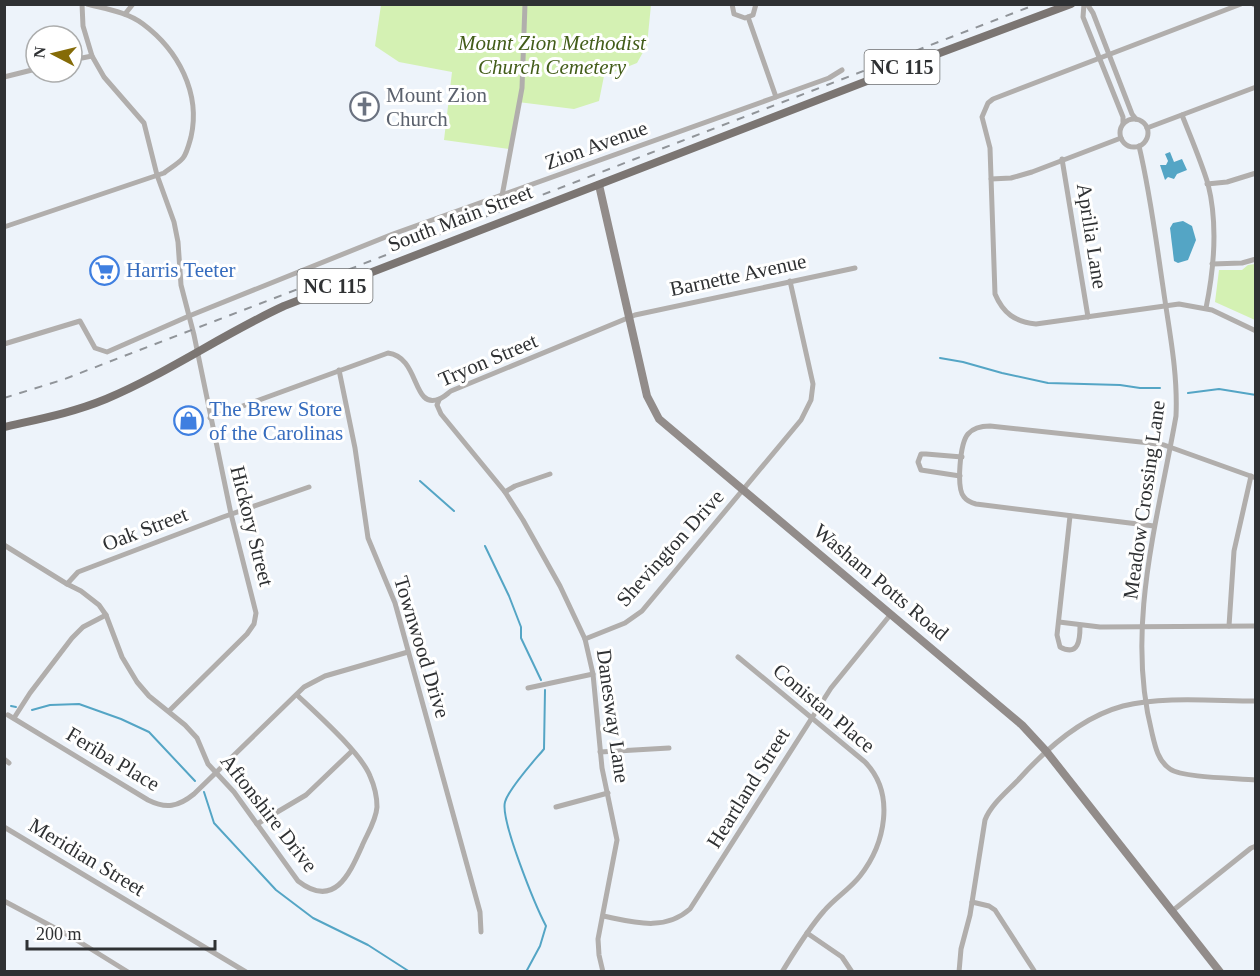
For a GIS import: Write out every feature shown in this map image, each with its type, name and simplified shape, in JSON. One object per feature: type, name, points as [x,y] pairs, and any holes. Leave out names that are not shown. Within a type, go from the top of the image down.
[{"type":"main road","name":"South Main Street","points":[[4,427],[45,419],[106,399],[150,378],[245,324],[284,306],[734,131],[1071,4]]},
{"type":"street","name":"Hickory Street","points":[[82,4],[83,26],[92,56],[105,77],[144,123],[157,175],[176,231],[179,278],[231,514],[256,613],[256,619],[247,634],[169,711]]},
{"type":"street","points":[[4,227],[164,172],[184,157],[189,144],[193,126],[193,106],[188,80],[162,41],[142,23],[125,14],[87,4]]},
{"type":"street","points":[[125,14],[133,4]]},
{"type":"street","points":[[502,196],[522,88],[525,4]]},
{"type":"street","points":[[732,4],[732,10],[737,16],[748,17],[755,11],[756,4]]},
{"type":"street","points":[[1085,4],[1093,13],[1132,114],[1136,119]]},
{"type":"street","points":[[1085,4],[1083,17],[1123,117],[1121,138],[1127,145],[1139,146],[1147,139],[1148,128],[1141,120],[1131,119],[1123,124]]},
{"type":"street","points":[[1241,4],[993,99],[988,103],[982,123],[990,148],[993,284],[999,304],[1010,316],[1028,323],[1046,323],[1179,304],[1206,308],[1256,331]]},
{"type":"street","points":[[748,17],[776,97]]},
{"type":"street","points":[[84,58],[92,56]]},
{"type":"street","name":"Zion Avenue","points":[[4,344],[80,321],[95,348],[107,352],[189,316],[365,245],[829,78],[842,70]]},
{"type":"street","points":[[4,77],[24,72]]},
{"type":"street","points":[[1148,128],[1256,87]]},
{"type":"street","points":[[1182,115],[1208,184],[1213,223],[1212,264],[1206,308]]},
{"type":"street","points":[[991,179],[1023,175],[1121,138]]},
{"type":"street","name":"Meadow Crossing Lane","points":[[1139,146],[1146,177],[1176,381],[1176,416],[1154,526],[1144,599],[1145,703],[1157,754],[1170,769],[1189,774],[1256,780]]},
{"type":"street","name":"Aprilia Lane","points":[[1062,159],[1088,317]]},
{"type":"street","points":[[1208,184],[1227,182],[1256,173]]},
{"type":"street","name":"Washam Potts Road","points":[[599,185],[647,396],[654,412],[681,440],[744,490],[1014,718],[1046,752],[1220,972]]},
{"type":"street","points":[[1212,264],[1242,263],[1256,259]]},
{"type":"street","name":"Barnette Avenue","points":[[630,318],[695,301],[855,268]]},
{"type":"street","name":"Shevington Drive","points":[[585,639],[625,623],[642,611],[801,420],[811,400],[812,378],[790,281]]},
{"type":"street","name":"Tryon Street","points":[[210,418],[383,354],[394,354],[400,357],[408,365],[422,395],[439,400],[451,391],[630,318]]},
{"type":"street","name":"Townwood Drive","points":[[339,370],[355,448],[366,530],[392,596],[480,912],[481,932]]},
{"type":"street","name":"Danesway Lane","points":[[439,400],[437,405],[441,414],[505,492],[533,537],[585,639],[593,674],[600,752],[616,840],[598,948],[603,972]]},
{"type":"street","points":[[1154,526],[976,504],[964,497],[960,489],[965,440],[968,434],[982,426],[1150,443],[1170,447],[1253,477],[1234,551],[1229,626]]},
{"type":"street","points":[[960,476],[921,470],[918,462],[921,454],[926,453],[962,457]]},
{"type":"street","points":[[505,492],[515,486],[550,474]]},
{"type":"street","name":"Oak Street","points":[[68,584],[78,572],[309,487]]},
{"type":"street","points":[[1070,516],[1058,644],[1064,650],[1072,649],[1079,643],[1080,626]]},
{"type":"street","points":[[4,545],[68,584]]},
{"type":"street","name":"Aftonshire Drive","points":[[68,584],[94,600],[106,615],[122,657],[137,682],[149,696],[169,711],[196,738],[208,764],[234,792],[290,871],[303,885],[312,890],[324,891],[340,885],[350,873],[373,821],[376,807],[371,778],[363,763],[297,695]]},
{"type":"street","name":"Heartland Street","points":[[603,916],[659,924],[678,917],[690,909],[847,666],[891,614]]},
{"type":"street","points":[[14,718],[72,638],[83,627],[106,615]]},
{"type":"street","points":[[1059,622],[1080,626],[1256,626]]},
{"type":"street","name":"Feriba Place","points":[[8,715],[158,805],[174,806],[186,800],[216,773],[304,687],[325,676],[408,652]]},
{"type":"street","name":"Conistan Place","points":[[738,657],[870,768],[881,787],[884,809],[878,843],[867,867],[854,884],[824,910],[782,972]]},
{"type":"street","points":[[528,688],[593,674]]},
{"type":"street","points":[[959,972],[961,949],[972,902],[983,826],[987,814],[1046,752],[1077,727],[1117,708],[1145,703],[1256,701]]},
{"type":"street","points":[[600,752],[669,748]]},
{"type":"street","points":[[257,824],[306,795],[352,751]]},
{"type":"street","points":[[556,807],[608,793]]},
{"type":"street","name":"Meridian Street","points":[[4,827],[246,972]]},
{"type":"street","points":[[1171,912],[1256,846]]},
{"type":"street","points":[[4,901],[70,936],[128,972]]},
{"type":"street","points":[[972,902],[994,910],[1035,972]]},
{"type":"street","points":[[807,933],[842,957],[852,972]]},
{"type":"green space","name":"Mount Zion Methodist Church Cemetery","points":[[381,5],[651,5],[647,45],[637,63],[604,76],[599,101],[574,109],[518,102],[509,149],[444,140],[452,72],[399,62],[375,46]]},
{"type":"green space","points":[[1256,264],[1255,320],[1215,302],[1219,270],[1242,270],[1248,265]]},
{"type":"water","points":[[1170,152],[1174,162],[1182,159],[1187,170],[1177,174],[1174,179],[1168,177],[1165,180],[1160,165],[1166,165],[1168,161],[1165,154]]},
{"type":"water","points":[[1183,221],[1192,226],[1196,240],[1188,260],[1178,263],[1174,261],[1170,228],[1173,223]]},
{"type":"waterway","points":[[940,358],[1048,383],[1160,388]]},
{"type":"waterway","points":[[1188,393],[1219,389],[1256,395]]},
{"type":"waterway","points":[[420,481],[454,511]]},
{"type":"waterway","points":[[485,546],[509,596],[521,627],[521,638],[541,680]]},
{"type":"waterway","points":[[526,972],[540,946],[546,926],[513,844],[505,812],[505,802],[516,782],[544,749],[545,690]]},
{"type":"waterway","points":[[32,710],[50,705],[79,704],[121,719],[149,732],[195,781]]},
{"type":"waterway","points":[[11,706],[16,707]]},
{"type":"waterway","points":[[204,792],[214,823],[276,890],[313,918],[368,945],[410,972]]},
{"type":"railway","points":[[4,398],[62,380],[1037,4]]},
{"type":"place","name":"Mount Zion Church","points":[[365,107]]},
{"type":"place","name":"Harris Teeter","points":[[105,270]]},
{"type":"place","name":"The Brew Store of the Carolinas","points":[[188,421]]}]
